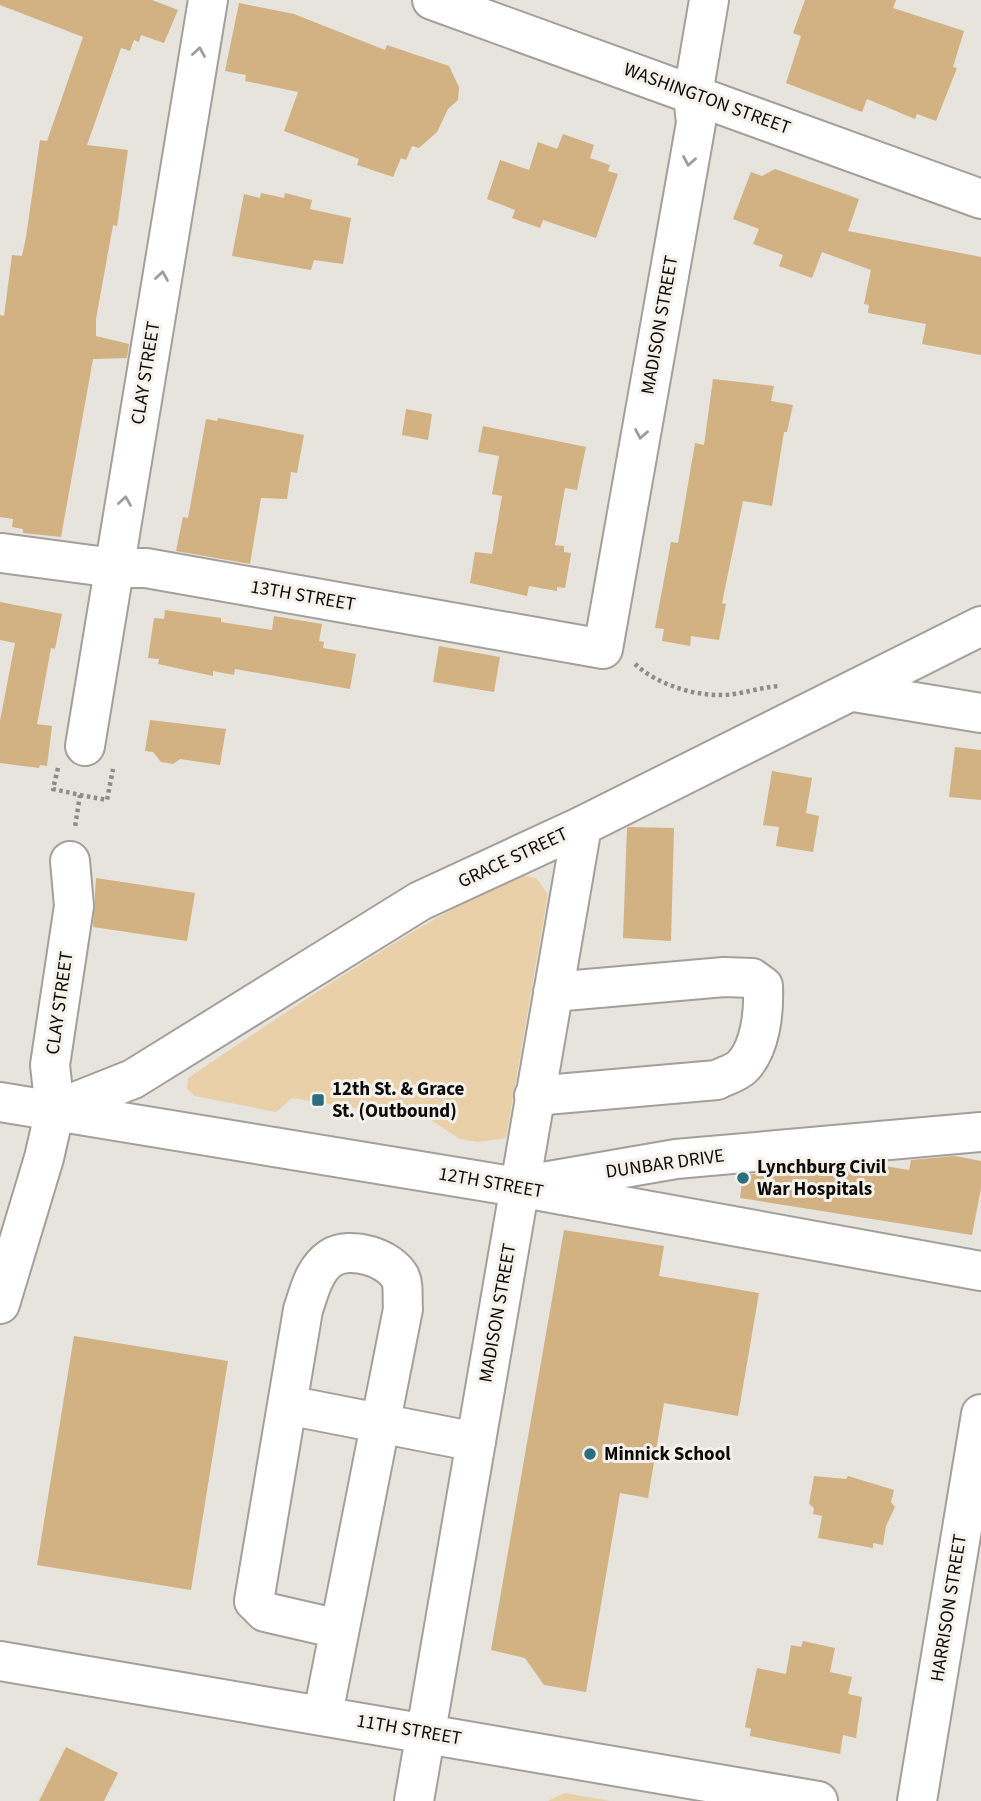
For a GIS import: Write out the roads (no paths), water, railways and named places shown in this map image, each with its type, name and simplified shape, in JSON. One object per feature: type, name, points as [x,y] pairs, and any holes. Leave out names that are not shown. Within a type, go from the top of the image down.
[{"type":"street","name":"CLAY STREET","points":[[100,754],[114,568],[208,0]]},
{"type":"street","name":"WASHINGTON STREET","points":[[432,0],[981,199]]},
{"type":"street","name":"MADISON STREET","points":[[615,652],[696,123],[693,94],[709,0]]},
{"type":"street","name":"13TH STREET","points":[[2,553],[114,568],[146,568],[615,652]]},
{"type":"street","name":"GRACE STREET","points":[[55,1110],[133,1079],[420,901],[582,826],[981,626]]},
{"type":"street","points":[[854,692],[981,713]]},
{"type":"street","name":"MADISON STREET","points":[[414,1801],[582,826]]},
{"type":"street","name":"CLAY STREET","points":[[0,1304],[44,1158],[55,1110],[50,1065],[74,906],[70,862]]},
{"type":"street","points":[[534,1096],[716,1080],[741,1069],[754,1047],[764,1007],[763,986],[752,978],[724,977],[553,992]]},
{"type":"street","name":"12TH STREET","points":[[0,1102],[518,1186],[981,1271]]},
{"type":"street","name":"DUNBAR DRIVE","points":[[518,1186],[676,1159],[981,1132]]},
{"type":"street","points":[[323,1714],[403,1309],[401,1278],[388,1263],[348,1251],[330,1258],[314,1277],[303,1310],[254,1601],[265,1612],[339,1629]]},
{"type":"street","points":[[287,1405],[476,1442]]},
{"type":"street","name":"HARRISON STREET","points":[[917,1801],[981,1414]]},
{"type":"street","name":"11TH STREET","points":[[0,1661],[323,1714],[818,1801]]},
{"type":"place","name":"12th St. & Grace St. (Outbound)","points":[[318,1100]]},
{"type":"place","name":"Lynchburg Civil War Hospitals","points":[[743,1178]]},
{"type":"place","name":"Minnick School","points":[[590,1454]]}]
